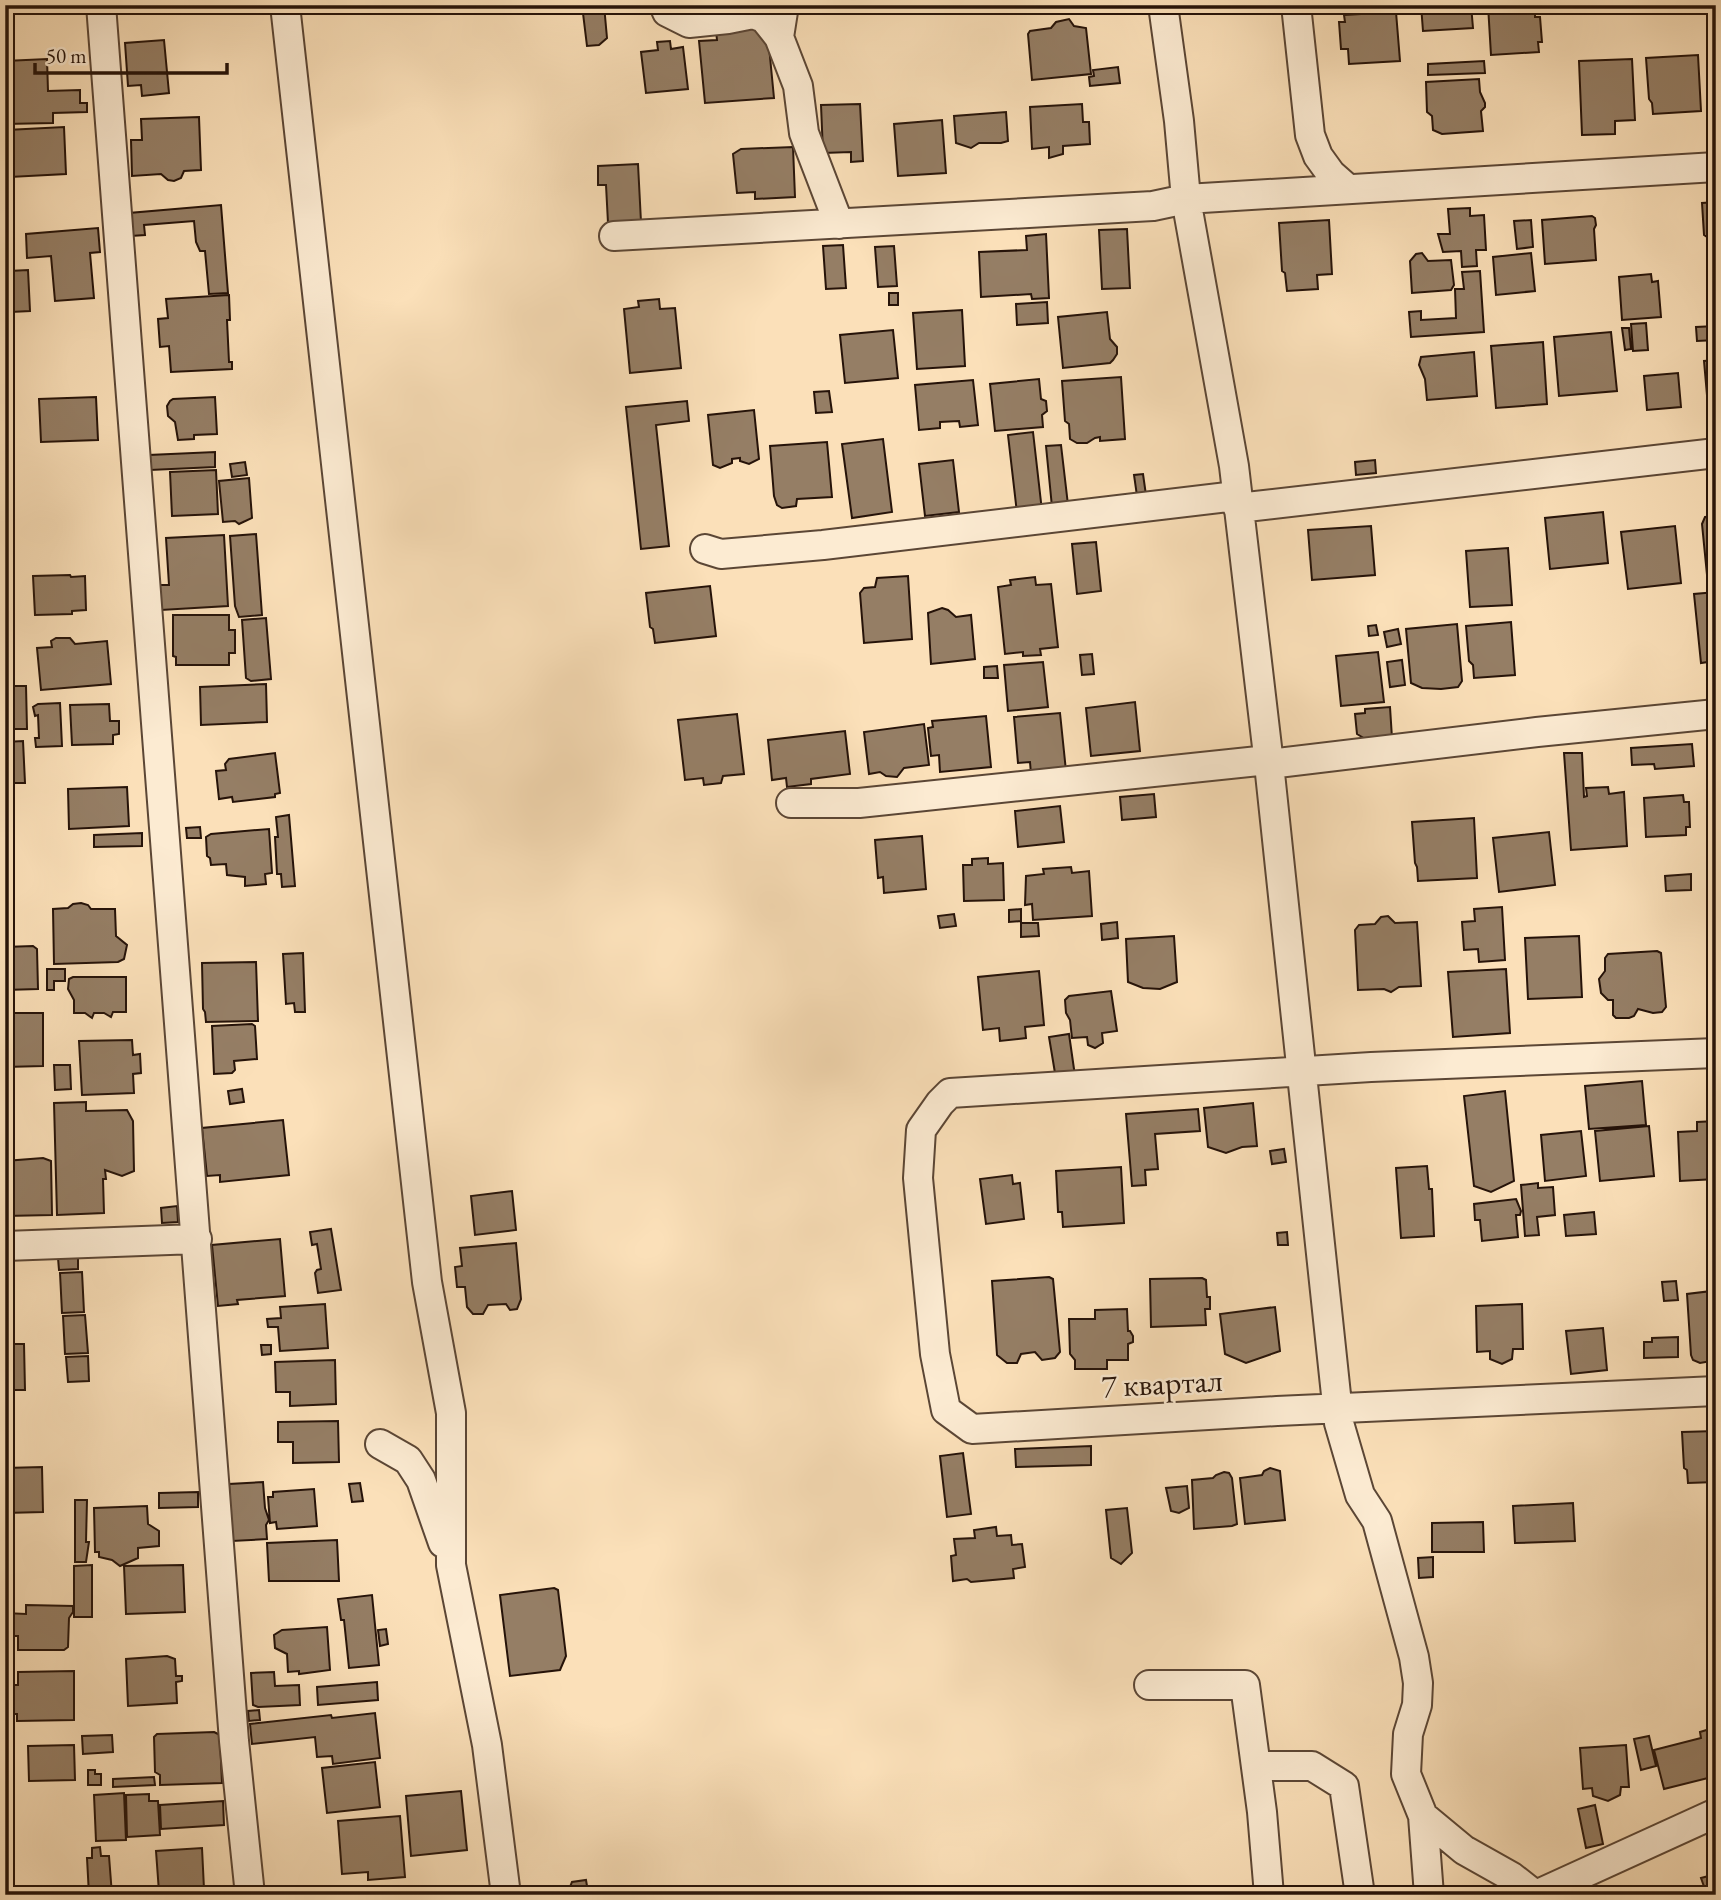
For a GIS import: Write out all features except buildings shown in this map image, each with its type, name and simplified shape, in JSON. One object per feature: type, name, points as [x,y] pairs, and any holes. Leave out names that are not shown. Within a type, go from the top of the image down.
[{"type":"street","points":[[101,5],[234,1741],[250,1895]]},
{"type":"street","points":[[285,5],[427,1282],[451,1413],[451,1565]]},
{"type":"street","points":[[664,5],[667,12],[689,23],[752,14],[764,18],[779,37],[798,86],[804,133],[839,224]]},
{"type":"street","points":[[779,37],[784,5]]},
{"type":"street","points":[[1163,5],[1179,121],[1186,199],[1234,466],[1339,1423],[1360,1495],[1377,1521],[1414,1657],[1418,1683],[1417,1705],[1408,1734],[1406,1774],[1423,1816],[1429,1895]]},
{"type":"street","points":[[1296,5],[1310,135],[1324,165],[1348,189]]},
{"type":"street","points":[[614,236],[1153,206],[1186,199],[1716,167]]},
{"type":"street","points":[[705,549],[721,554],[823,545],[1716,453]]},
{"type":"street","points":[[790,803],[859,803],[1716,714]]},
{"type":"street","points":[[1302,1072],[1716,1053]]},
{"type":"street","name":"7 квартал","points":[[1302,1072],[950,1093],[921,1130],[918,1178],[935,1354],[946,1410],[972,1429],[1338,1408],[1716,1391]]},
{"type":"street","points":[[5,1247],[197,1239]]},
{"type":"street","points":[[380,1444],[408,1460],[434,1466],[451,1457]]},
{"type":"street","points":[[408,1460],[421,1480],[451,1565],[487,1745],[506,1895]]},
{"type":"street","points":[[1149,1685],[1245,1685],[1269,1895]]},
{"type":"street","points":[[1256,1766],[1312,1766],[1344,1786],[1360,1895]]},
{"type":"street","points":[[1423,1816],[1464,1850],[1512,1877],[1535,1895],[1716,1813]]}]
